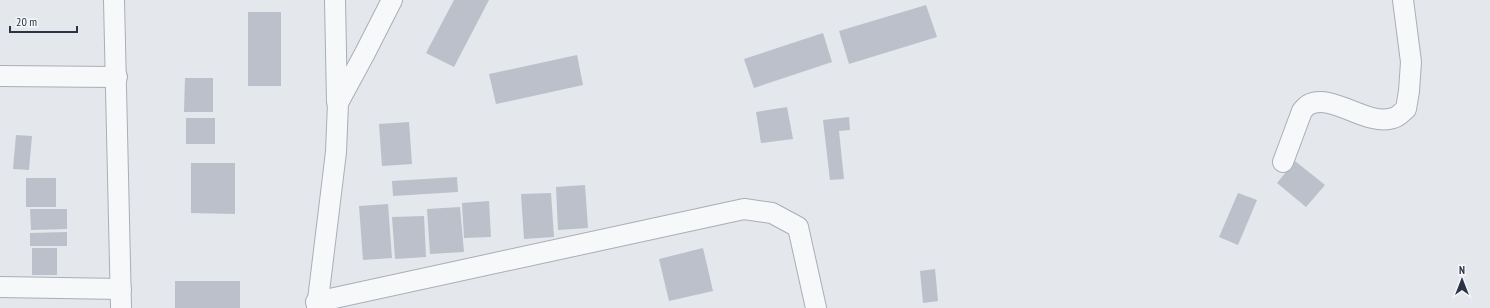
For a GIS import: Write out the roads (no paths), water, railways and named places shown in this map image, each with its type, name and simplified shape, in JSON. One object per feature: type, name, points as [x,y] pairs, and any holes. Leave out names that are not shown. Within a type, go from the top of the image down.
[{"type":"street","points":[[0,287],[121,298],[114,0]]},
{"type":"street","points":[[335,0],[338,103],[336,152],[317,305],[744,209],[772,213],[798,227],[816,308]]},
{"type":"street","points":[[338,103],[392,0]]},
{"type":"street","points":[[1283,162],[1302,111],[1308,105],[1317,102],[1328,103],[1380,120],[1395,118],[1406,109],[1409,91],[1410,62],[1403,0]]},
{"type":"street","points":[[0,76],[117,77]]}]
